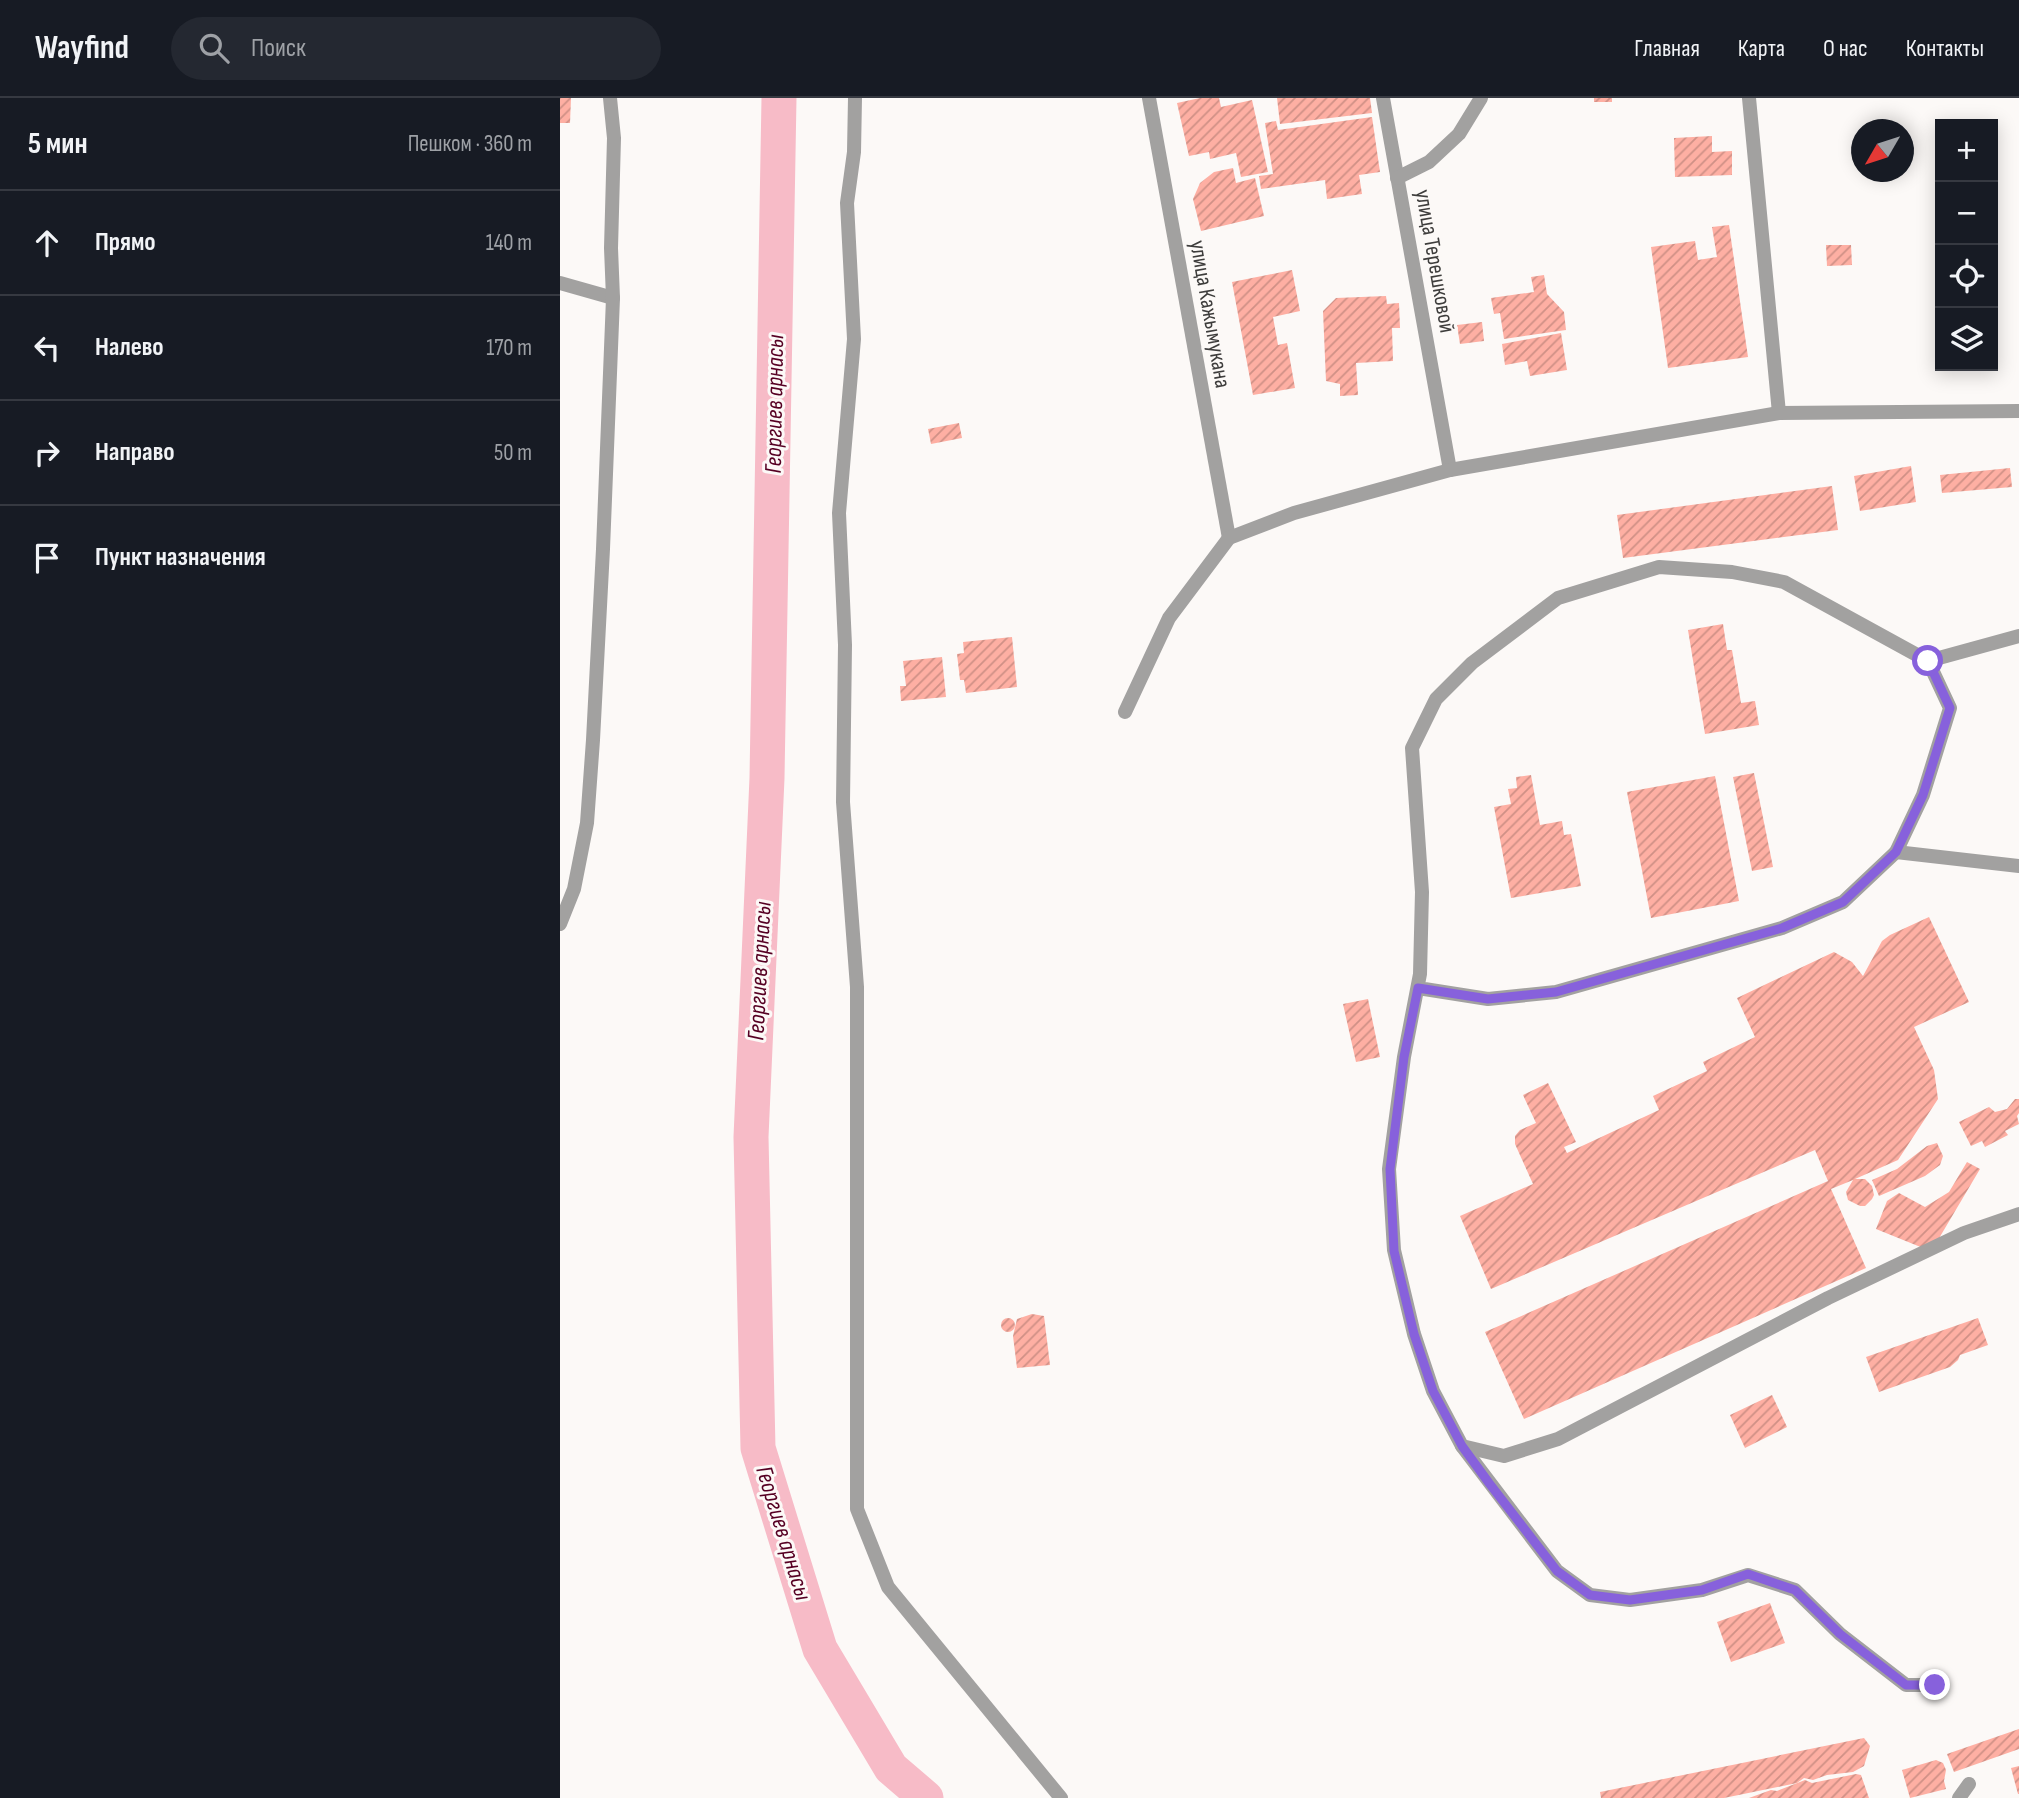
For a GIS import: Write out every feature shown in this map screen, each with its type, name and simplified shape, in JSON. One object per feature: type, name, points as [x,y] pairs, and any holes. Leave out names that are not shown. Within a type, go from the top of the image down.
[{"type":"street","points":[[560,924],[574,889],[587,823],[603,549],[613,298],[611,248],[614,138],[610,98]]},
{"type":"street","points":[[855,98],[854,152],[847,203],[855,339],[839,513],[845,645],[843,802],[856,987],[857,1509],[888,1587],[1061,1798]]},
{"type":"street","name":"улица Кажымукана","points":[[1149,98],[1229,538]]},
{"type":"street","points":[[1383,98],[1397,178]]},
{"type":"street","name":"улица Терешковой","points":[[1450,470],[1397,178],[1429,162],[1459,134],[1481,98]]},
{"type":"street","points":[[1749,98],[1779,413]]},
{"type":"street","points":[[560,283],[613,298]]},
{"type":"street","points":[[1125,712],[1169,618],[1229,538],[1294,513],[1450,470],[1779,413],[2019,411]]},
{"type":"street","points":[[1418,988],[1488,999],[1556,992],[1782,928],[1843,902],[1896,852],[1923,795],[1950,708],[1928,661],[1784,582],[1732,572],[1659,566],[1558,597],[1472,663],[1436,699],[1412,748],[1422,892],[1418,988],[1404,1057],[1390,1169],[1394,1251],[1414,1334],[1433,1391],[1462,1446],[1557,1571],[1590,1595],[1630,1600],[1702,1590],[1748,1574],[1795,1590],[1840,1634],[1906,1685],[1935,1685]]},
{"type":"street","points":[[1928,661],[2019,635]]},
{"type":"street","points":[[1896,852],[2019,866]]},
{"type":"street","points":[[1462,1446],[1504,1456],[1558,1439],[1828,1298],[1964,1233],[2019,1214]]},
{"type":"street","points":[[1959,1798],[1969,1784]]},
{"type":"building","points":[[560,98],[571,98],[570,123],[560,123]]},
{"type":"building","points":[[1200,98],[1219,98],[1221,107],[1252,100],[1268,172],[1241,177],[1236,153],[1210,159],[1209,152],[1189,156],[1177,103]]},
{"type":"building","points":[[1277,98],[1370,98],[1372,113],[1280,124]]},
{"type":"building","points":[[1594,98],[1612,98],[1612,102],[1594,102]]},
{"type":"building","points":[[1372,117],[1380,172],[1359,175],[1362,194],[1327,199],[1325,180],[1261,189],[1259,176],[1273,174],[1265,123],[1276,121],[1278,130]]},
{"type":"building","points":[[1712,136],[1712,152],[1732,151],[1732,175],[1675,177],[1674,138]]},
{"type":"building","points":[[1233,168],[1236,183],[1255,178],[1264,216],[1201,231],[1193,199],[1200,183],[1214,172]]},
{"type":"building","points":[[1729,225],[1748,357],[1668,368],[1651,247],[1695,241],[1698,260],[1717,257],[1712,227]]},
{"type":"building","points":[[1826,245],[1851,245],[1852,265],[1827,266]]},
{"type":"building","points":[[1292,270],[1300,311],[1273,317],[1278,345],[1287,343],[1295,388],[1253,395],[1232,282]]},
{"type":"building","points":[[1544,275],[1547,294],[1564,312],[1566,330],[1504,339],[1500,313],[1494,314],[1491,298],[1534,292],[1531,277]]},
{"type":"building","points":[[1386,296],[1387,304],[1399,303],[1400,328],[1392,328],[1393,361],[1356,363],[1358,395],[1340,396],[1340,384],[1326,381],[1323,311],[1336,298]]},
{"type":"building","points":[[1482,322],[1484,341],[1460,344],[1457,325]]},
{"type":"building","points":[[1561,333],[1567,370],[1530,376],[1527,361],[1505,365],[1502,344]]},
{"type":"building","points":[[959,423],[962,438],[931,444],[928,429]]},
{"type":"building","points":[[1911,466],[1916,502],[1860,511],[1854,476]]},
{"type":"building","points":[[2010,468],[2012,487],[1942,493],[1940,475]]},
{"type":"building","points":[[1832,486],[1838,530],[1623,558],[1617,515]]},
{"type":"building","points":[[1723,624],[1727,650],[1732,650],[1741,703],[1755,701],[1759,725],[1705,734],[1688,630]]},
{"type":"building","points":[[1012,637],[1017,687],[966,693],[964,680],[960,680],[957,654],[964,653],[963,642]]},
{"type":"building","points":[[942,657],[946,697],[901,701],[900,686],[906,686],[903,661]]},
{"type":"building","points":[[1754,773],[1773,867],[1752,871],[1733,777]]},
{"type":"building","points":[[1531,775],[1540,825],[1562,821],[1564,835],[1571,834],[1581,886],[1511,898],[1494,807],[1511,804],[1508,789],[1517,788],[1516,777]]},
{"type":"building","points":[[1715,776],[1739,901],[1651,918],[1627,792]]},
{"type":"building","points":[[1929,917],[1969,1002],[1914,1027],[1934,1070],[1938,1099],[1898,1160],[1855,1179],[1865,1179],[1872,1186],[1872,1199],[1865,1206],[1848,1200],[1846,1192],[1853,1180],[1831,1189],[1866,1268],[1524,1419],[1485,1332],[1828,1181],[1815,1150],[1491,1289],[1460,1216],[1533,1184],[1515,1144],[1515,1136],[1520,1130],[1536,1123],[1523,1095],[1548,1083],[1576,1142],[1564,1147],[1567,1153],[1659,1110],[1653,1096],[1707,1071],[1703,1062],[1755,1037],[1737,998],[1834,952],[1852,962],[1863,976],[1882,941]]},
{"type":"building","points":[[1368,999],[1380,1057],[1356,1062],[1343,1004]]},
{"type":"building","points":[[2015,1099],[2019,1099],[2019,1124],[2005,1131],[2008,1135],[1985,1147],[1982,1141],[1971,1146],[1959,1122],[1989,1107],[1995,1112],[2007,1109]]},
{"type":"building","points":[[1937,1143],[1943,1156],[1940,1165],[1925,1176],[1879,1196],[1872,1180],[1897,1169],[1927,1146]]},
{"type":"building","points":[[1967,1162],[1980,1169],[1938,1240],[1923,1248],[1876,1229],[1887,1201],[1899,1193],[1925,1207],[1949,1192]]},
{"type":"building","points":[[1032,1314],[1044,1316],[1050,1365],[1017,1368],[1013,1336],[1017,1319]]},
{"type":"building","points":[[1008,1318],[1013,1320],[1013,1330],[1008,1332],[1003,1330],[1001,1325],[1003,1320]]},
{"type":"building","points":[[1978,1318],[1988,1345],[1960,1355],[1950,1367],[1879,1392],[1866,1357]]},
{"type":"building","points":[[1772,1395],[1787,1427],[1745,1448],[1730,1415]]},
{"type":"building","points":[[1770,1603],[1785,1643],[1731,1662],[1717,1622]]},
{"type":"building","points":[[2019,1729],[2019,1749],[1954,1772],[1947,1754]]},
{"type":"building","points":[[1864,1738],[1870,1746],[1864,1766],[1853,1772],[1827,1775],[1813,1780],[1804,1778],[1797,1783],[1724,1798],[1601,1798],[1600,1792]]},
{"type":"building","points":[[1936,1760],[1943,1763],[1946,1770],[1946,1789],[1910,1798],[1902,1770]]},
{"type":"building","points":[[2019,1766],[2019,1794],[2018,1794],[2011,1768]]},
{"type":"building","points":[[1861,1775],[1869,1798],[1749,1798],[1805,1780],[1812,1783]]},
{"type":"waterway","name":"Георгиев арнасы","points":[[779,98],[767,778],[751,1137],[758,1448],[820,1649],[891,1768],[926,1798]]},
{"type":"route","points":[[1928,661],[1950,708],[1923,795],[1896,852],[1843,902],[1782,928],[1556,992],[1488,999],[1418,988],[1404,1057],[1390,1169],[1394,1251],[1414,1334],[1433,1391],[1462,1446],[1557,1571],[1590,1595],[1630,1600],[1702,1590],[1748,1574],[1795,1590],[1840,1634],[1906,1685],[1935,1685]]}]
